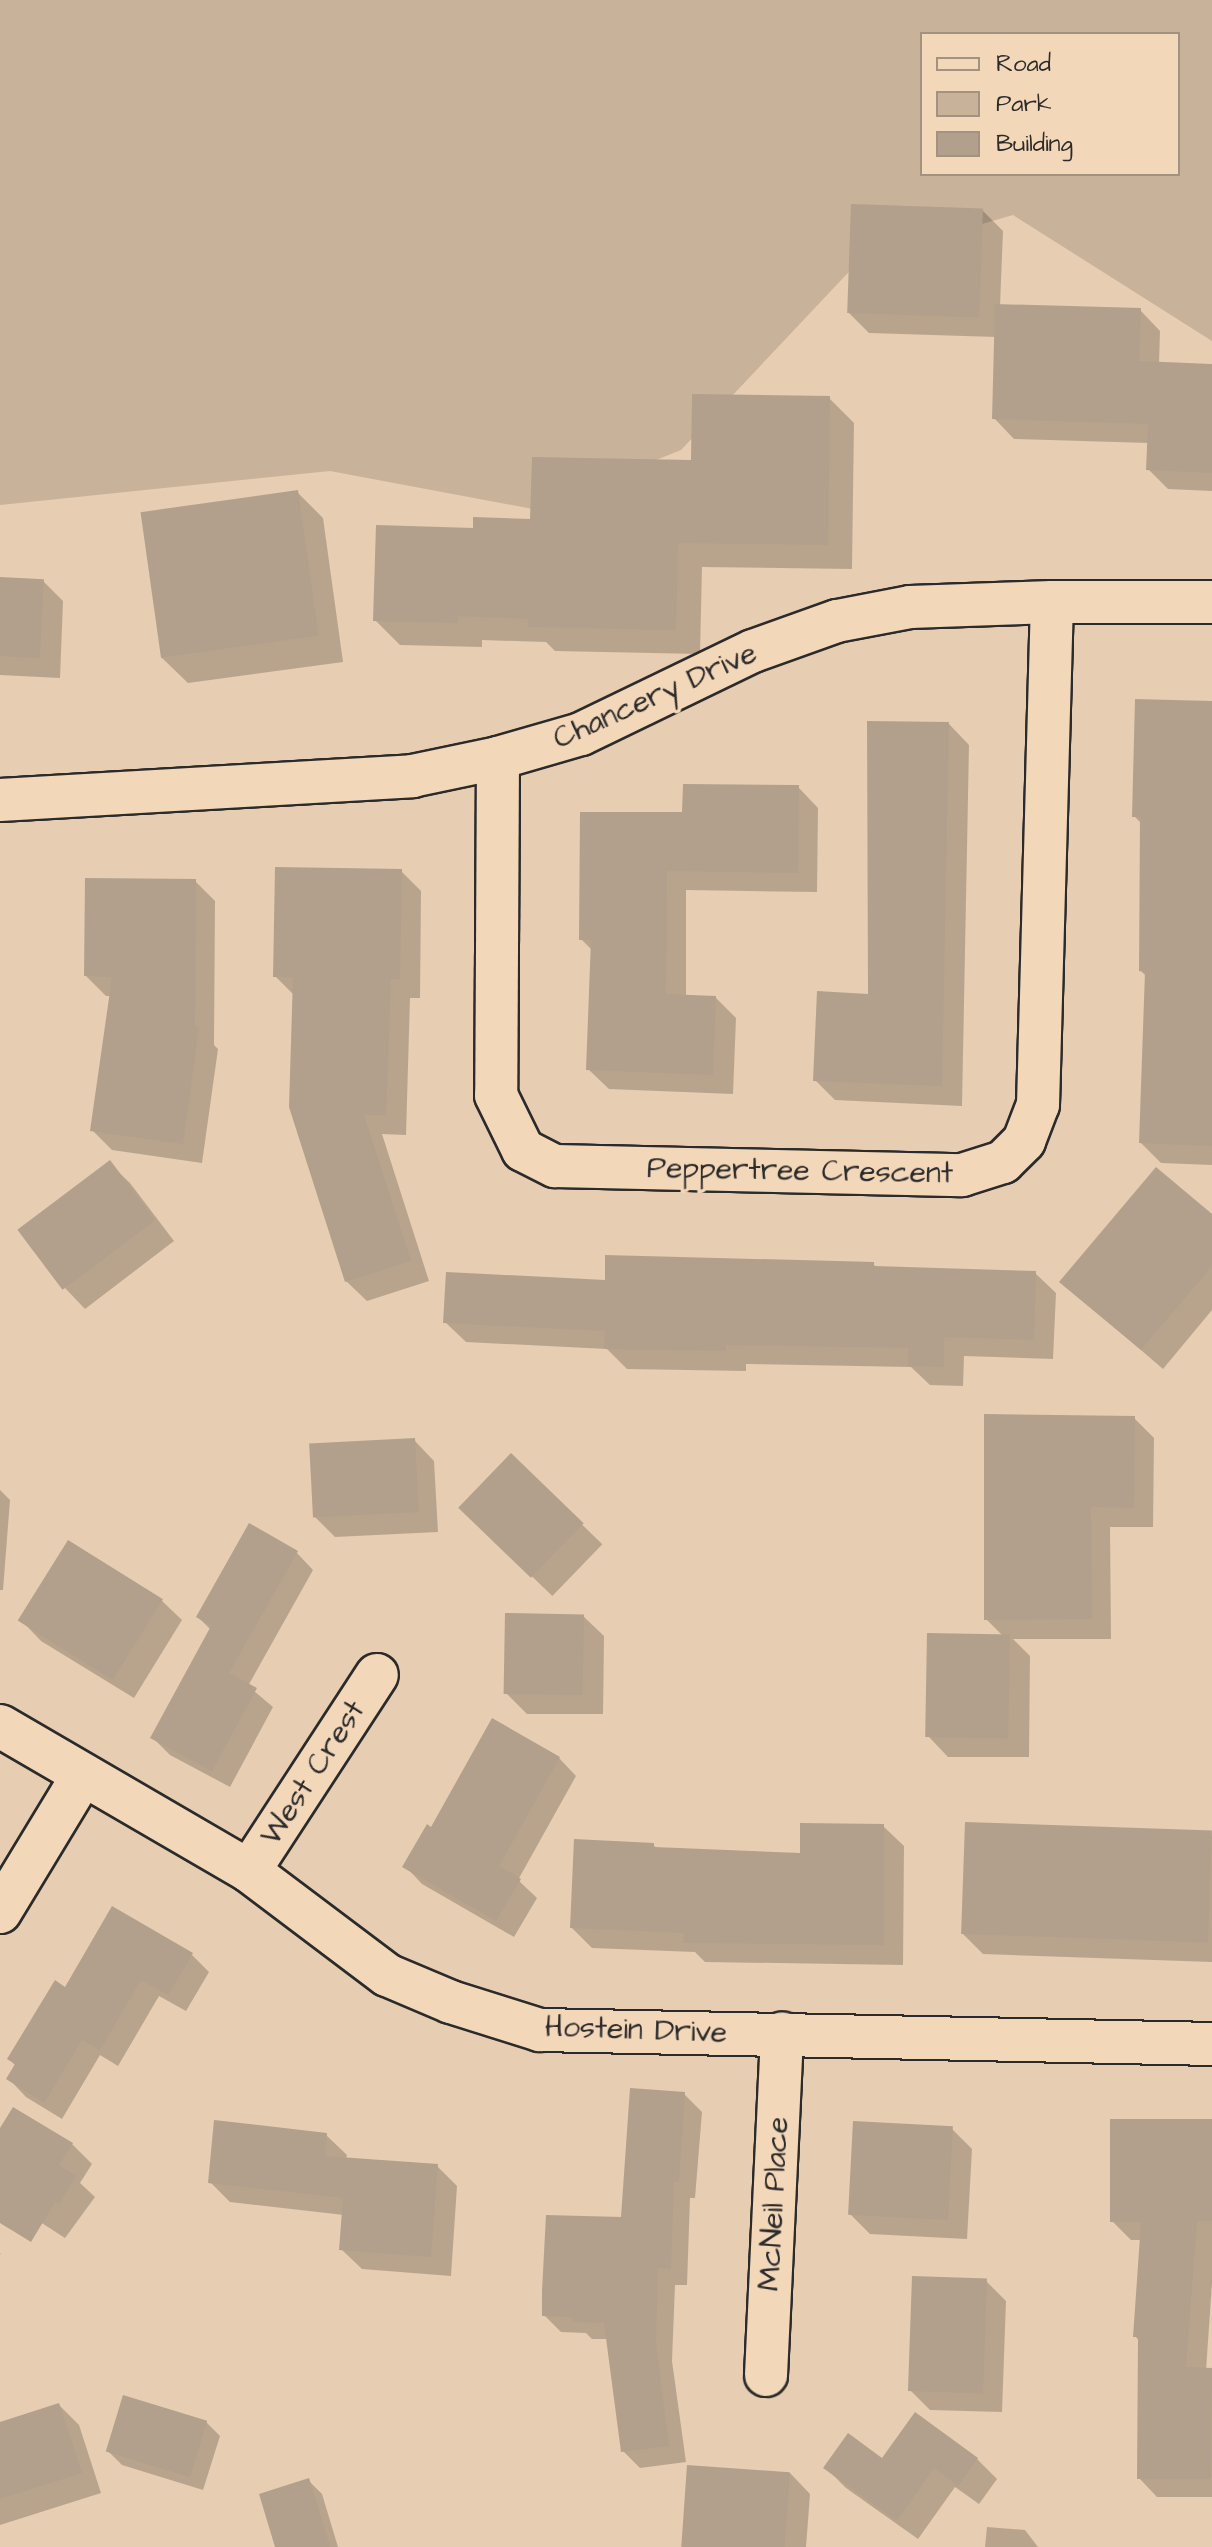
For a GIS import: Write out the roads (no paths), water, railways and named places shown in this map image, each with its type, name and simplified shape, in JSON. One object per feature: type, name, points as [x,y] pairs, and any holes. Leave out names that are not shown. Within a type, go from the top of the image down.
[{"type":"street","name":"Chancery Drive","points":[[0,800],[412,776],[498,758],[581,734],[753,651],[837,621],[910,607],[1052,602],[1212,602]]},
{"type":"street","name":"Peppertree Crescent","points":[[498,758],[496,1095],[523,1150],[555,1166],[962,1175],[1003,1162],[1024,1141],[1038,1105],[1052,602]]},
{"type":"street","name":"West Crest","points":[[249,1871],[377,1675]]},
{"type":"street","name":"Hostein Drive","points":[[0,1726],[249,1871],[387,1975],[451,2002],[540,2030],[1212,2044]]},
{"type":"street","points":[[0,1912],[83,1775]]},
{"type":"street","name":"McNeil Place","points":[[766,2375],[782,2033]]}]
